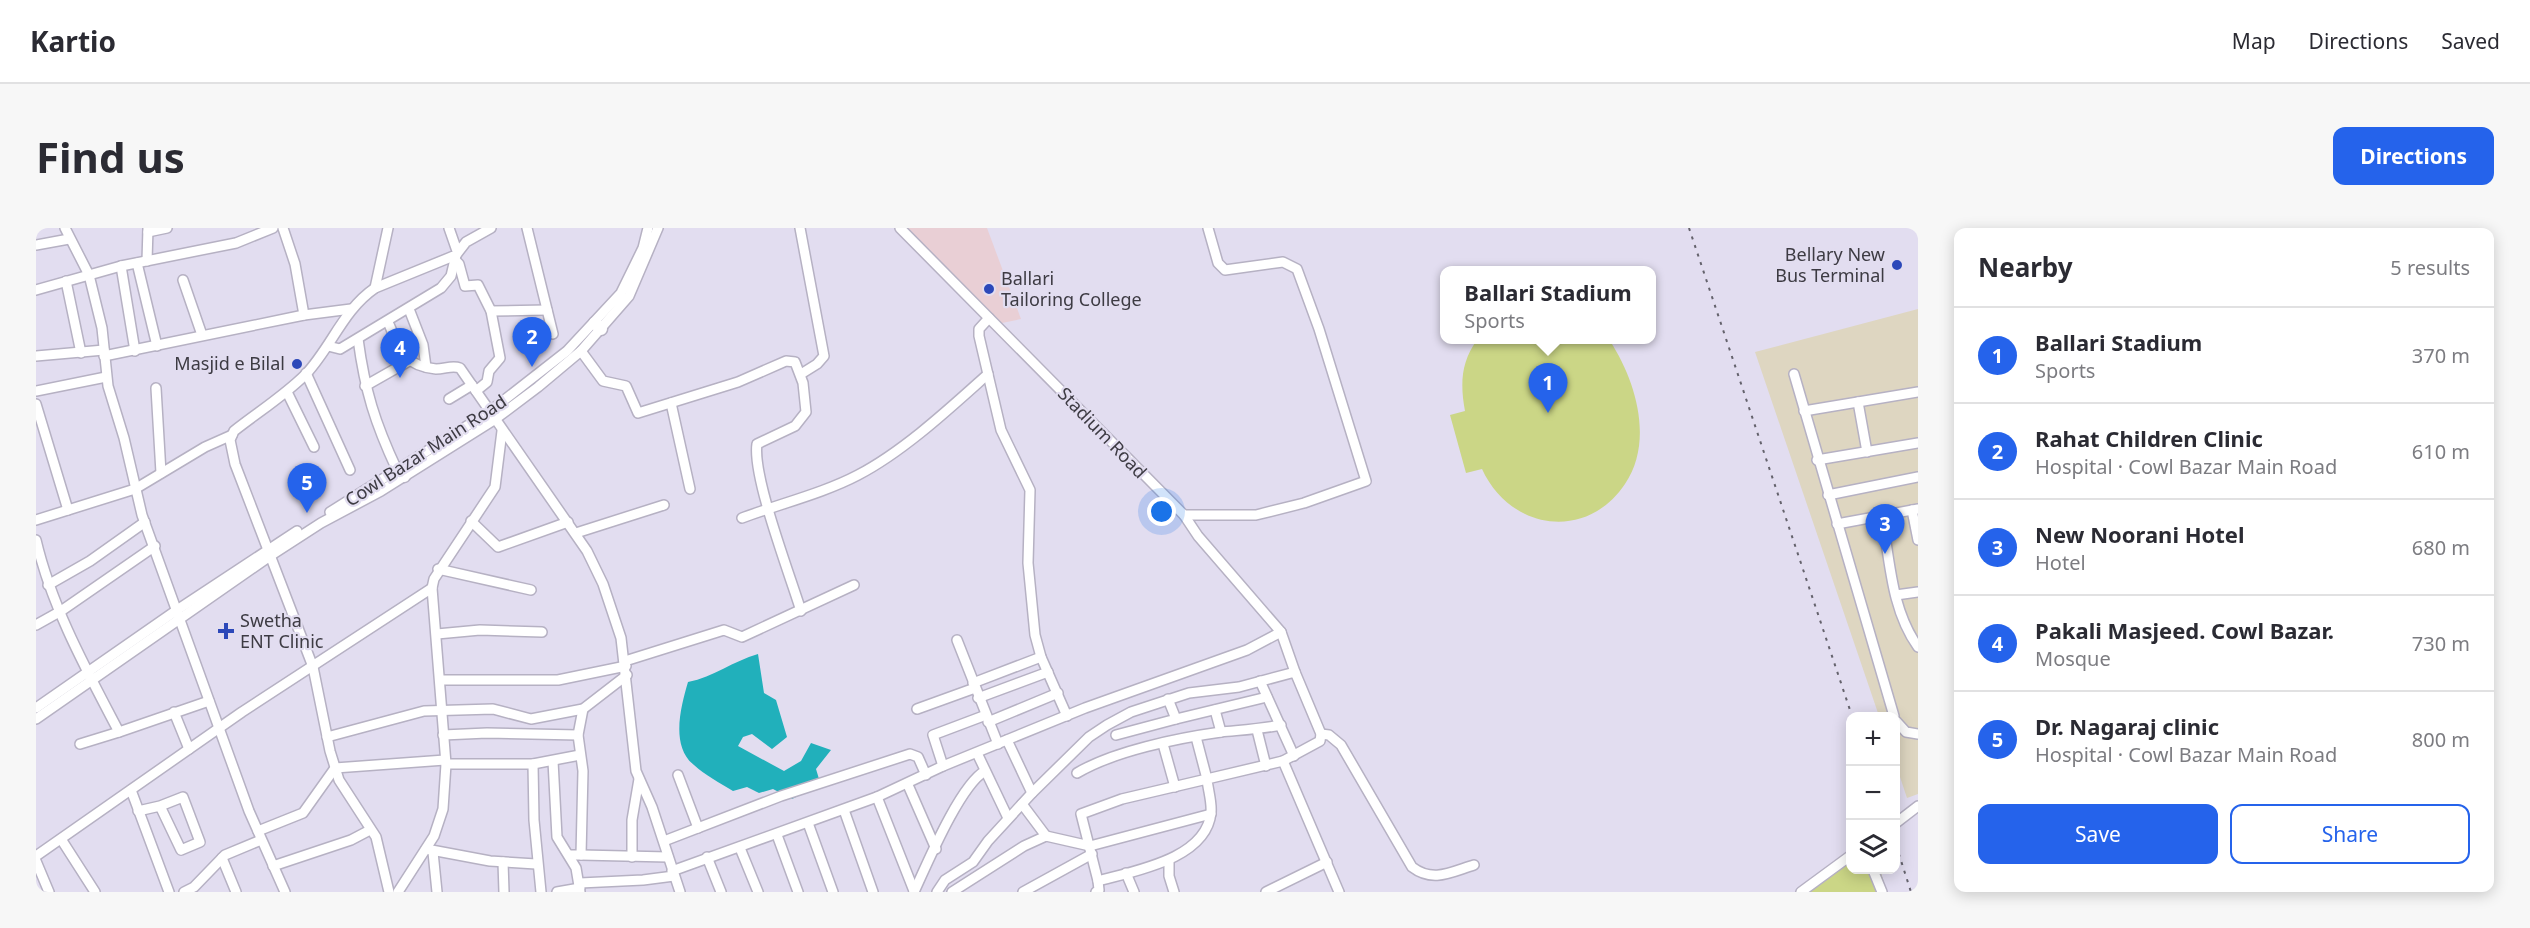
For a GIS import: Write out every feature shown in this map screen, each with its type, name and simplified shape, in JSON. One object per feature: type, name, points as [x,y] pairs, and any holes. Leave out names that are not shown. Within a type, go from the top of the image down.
[{"type":"street","points":[[64,228],[90,275],[102,328],[106,377],[145,522],[219,728],[260,836],[285,892]]},
{"type":"street","points":[[157,346],[142,262],[148,230],[167,228]]},
{"type":"street","points":[[36,290],[121,266],[236,243],[273,228]]},
{"type":"street","points":[[283,228],[295,264],[304,315]]},
{"type":"street","points":[[375,288],[388,228]]},
{"type":"street","points":[[448,228],[464,284],[480,285],[491,311],[500,358],[489,371],[487,382],[449,399]]},
{"type":"street","points":[[328,346],[340,349],[409,309],[446,283],[456,255],[466,242],[491,228]]},
{"type":"street","points":[[526,228],[553,334]]},
{"type":"street","name":"Cowl Bazar Main Road","points":[[178,614],[269,552],[492,416],[598,326],[621,293],[643,248],[648,228]]},
{"type":"street","points":[[492,416],[581,351],[598,326],[629,296],[658,228]]},
{"type":"street","name":"Stadium Road","points":[[900,228],[988,320],[1184,515],[1198,536],[1281,632]]},
{"type":"street","points":[[1184,515],[1256,515],[1304,503],[1366,481],[1319,329],[1297,269],[1283,262],[1225,270],[1218,263],[1208,228]]},
{"type":"street","points":[[800,233],[824,356],[817,364],[801,374]]},
{"type":"street","points":[[36,245],[69,238]]},
{"type":"street","points":[[36,520],[135,489],[232,435],[287,392],[306,373],[328,346],[351,309],[375,288],[456,255]]},
{"type":"street","points":[[121,266],[135,351]]},
{"type":"street","points":[[183,280],[202,336]]},
{"type":"street","points":[[66,281],[81,353]]},
{"type":"street","points":[[36,356],[135,351],[304,315],[351,309]]},
{"type":"street","points":[[409,309],[423,345],[426,367]]},
{"type":"street","points":[[491,311],[547,310]]},
{"type":"street","points":[[988,320],[979,329],[980,344],[1001,430],[1030,490],[1029,586],[1035,635],[1041,657],[1067,716]]},
{"type":"street","points":[[388,322],[402,353],[409,361],[426,367],[442,369],[456,366],[460,368],[502,431],[576,533],[606,593],[621,638],[639,779],[664,841],[680,892]]},
{"type":"street","points":[[358,339],[365,386],[373,418],[400,472]]},
{"type":"street","points":[[581,351],[603,381],[626,386],[638,413],[738,382],[786,361],[795,362],[801,374],[806,405],[802,421],[757,444],[756,454],[769,508],[801,611]]},
{"type":"street","points":[[365,386],[409,361]]},
{"type":"street","points":[[306,373],[350,470]]},
{"type":"street","points":[[742,518],[856,476],[955,404],[988,374]]},
{"type":"street","points":[[1794,374],[1817,460],[1893,712]]},
{"type":"street","points":[[36,391],[106,377]]},
{"type":"street","points":[[156,388],[161,473]]},
{"type":"street","points":[[287,392],[314,447]]},
{"type":"street","points":[[1804,411],[1918,392]]},
{"type":"street","points":[[1858,402],[1868,452]]},
{"type":"street","points":[[671,403],[690,489]]},
{"type":"street","points":[[36,404],[68,510]]},
{"type":"street","points":[[398,892],[430,850],[443,809],[445,762],[441,680],[432,588],[438,569],[495,487],[502,431]]},
{"type":"street","points":[[232,435],[235,464],[313,667],[327,737],[339,780],[376,837],[389,892]]},
{"type":"street","points":[[1817,460],[1918,443]]},
{"type":"street","points":[[1828,495],[1918,477]]},
{"type":"street","points":[[576,533],[664,505]]},
{"type":"street","points":[[1837,524],[1915,510],[1918,540]]},
{"type":"street","points":[[1882,516],[1902,622],[1918,647]]},
{"type":"street","points":[[471,521],[498,547],[568,522]]},
{"type":"street","points":[[48,585],[90,561],[145,522]]},
{"type":"street","points":[[36,540],[38,559],[48,585],[119,732]]},
{"type":"street","points":[[36,625],[155,546]]},
{"type":"street","points":[[438,569],[531,590]]},
{"type":"street","points":[[441,680],[558,680],[626,668],[724,630],[742,637],[854,585]]},
{"type":"street","points":[[36,856],[219,728],[432,588]]},
{"type":"street","points":[[1896,595],[1918,592]]},
{"type":"street","points":[[36,719],[90,676],[178,614]]},
{"type":"street","points":[[437,634],[480,630],[542,632]]},
{"type":"street","points":[[557,892],[643,880],[673,873],[707,857],[777,835],[908,785],[943,766],[1067,716],[1247,650],[1281,632],[1317,742]]},
{"type":"street","points":[[957,640],[987,719],[1032,793]]},
{"type":"street","points":[[975,690],[1041,657]]},
{"type":"street","points":[[327,737],[383,721],[441,710],[493,709],[531,718],[583,709],[626,668]]},
{"type":"street","points":[[917,709],[975,690],[1048,672]]},
{"type":"street","points":[[937,892],[945,880],[973,862],[1008,818],[1089,737],[1131,712],[1168,699],[1295,672]]},
{"type":"street","points":[[36,708],[90,676]]},
{"type":"street","points":[[1260,681],[1294,756]]},
{"type":"street","points":[[943,766],[933,735],[987,719],[1058,693]]},
{"type":"street","points":[[1116,735],[1268,698]]},
{"type":"street","points":[[1168,699],[1176,719]]},
{"type":"street","points":[[80,744],[210,701]]},
{"type":"street","points":[[581,855],[583,771],[578,735],[583,709]]},
{"type":"street","points":[[1215,710],[1221,732]]},
{"type":"street","points":[[174,712],[189,749]]},
{"type":"street","points":[[1077,773],[1098,763],[1163,744],[1221,732],[1257,730],[1281,725]]},
{"type":"street","points":[[1900,725],[1906,732],[1918,734]]},
{"type":"street","points":[[1257,730],[1266,766]]},
{"type":"street","points":[[443,735],[487,733],[578,735]]},
{"type":"street","points":[[1196,737],[1207,779],[1211,814],[1193,845],[1169,861],[1126,873],[1098,889],[1081,814],[1122,799],[1207,779],[1266,766],[1283,761],[1329,735],[1341,745],[1412,867],[1420,874],[1440,877],[1473,865]]},
{"type":"street","points":[[1163,744],[1175,787]]},
{"type":"street","points":[[977,753],[1008,818]]},
{"type":"street","points":[[335,768],[445,762],[533,764],[580,754]]},
{"type":"street","points":[[664,841],[781,796],[910,754],[918,757],[926,775]]},
{"type":"street","points":[[553,761],[555,825],[562,846],[570,855],[580,888]]},
{"type":"street","points":[[1283,761],[1340,892]]},
{"type":"street","points":[[533,764],[536,864],[540,892]]},
{"type":"street","points":[[184,892],[195,890],[222,858],[303,813],[335,768]]},
{"type":"street","points":[[914,891],[965,792],[977,775],[985,771]]},
{"type":"street","points":[[678,775],[698,828]]},
{"type":"street","points":[[632,857],[632,820],[639,779]]},
{"type":"street","points":[[908,785],[936,849]]},
{"type":"street","points":[[131,790],[169,892]]},
{"type":"street","points":[[138,811],[183,797],[201,842],[181,850],[178,849],[160,806]]},
{"type":"street","points":[[877,797],[914,891]]},
{"type":"street","points":[[1022,804],[1046,836],[1091,850]]},
{"type":"street","points":[[1900,820],[1918,806]]},
{"type":"street","points":[[844,810],[873,892]]},
{"type":"street","points":[[1023,892],[1091,850],[1211,814]]},
{"type":"street","points":[[808,823],[832,892]]},
{"type":"street","points":[[273,866],[351,840],[370,830]]},
{"type":"street","points":[[777,835],[798,892]]},
{"type":"street","points":[[952,892],[1024,846],[1046,836]]},
{"type":"street","points":[[61,839],[95,892]]},
{"type":"street","points":[[740,848],[758,892]]},
{"type":"street","points":[[430,850],[503,862],[536,864]]},
{"type":"street","points":[[430,850],[437,892]]},
{"type":"street","points":[[570,855],[668,857]]},
{"type":"street","points":[[707,857],[721,892]]},
{"type":"street","points":[[222,858],[236,892]]},
{"type":"street","points":[[1802,892],[1846,860]]},
{"type":"street","points":[[36,861],[49,892]]},
{"type":"street","points":[[1169,861],[1169,876],[1174,892]]},
{"type":"street","points":[[503,862],[504,892]]},
{"type":"street","points":[[1266,892],[1327,862]]},
{"type":"street","points":[[1126,873],[1134,892]]},
{"type":"street","points":[[1875,874],[1882,892]]},
{"type":"shaded area","name":"Ballari Tailoring College","points":[[908,228],[987,228],[1021,319],[1002,323]]},
{"type":"shaded area","points":[[1918,309],[1918,794],[1907,798],[1900,777],[1900,712],[1878,712],[1755,352]]},
{"type":"green space","points":[[1474,344],[1612,344],[1634,392],[1640,430],[1639,449],[1634,467],[1625,484],[1609,503],[1590,515],[1570,521],[1549,521],[1529,516],[1511,505],[1495,490],[1482,469],[1466,473],[1450,415],[1465,411],[1463,374]]},
{"type":"green space","points":[[1846,861],[1846,874],[1881,874],[1887,892],[1809,892]]},
{"type":"water","points":[[758,654],[764,693],[776,700],[787,737],[772,749],[752,734],[743,737],[738,746],[784,771],[801,761],[811,743],[831,750],[816,769],[819,779],[814,788],[792,799],[773,789],[759,793],[747,787],[733,791],[694,765],[682,747],[680,714],[688,682]]},
{"type":"railway","points":[[1689,228],[1851,712]]},
{"type":"railway","points":[[1900,858],[1911,892]]},
{"type":"place","name":"Bellary New Bus Terminal","points":[[1897,265]]},
{"type":"place","name":"Ballari Tailoring College","points":[[989,289]]},
{"type":"place","name":"Masjid e Bilal","points":[[297,364]]},
{"type":"place","name":"Rahat Children Clinic","points":[[532,367]]},
{"type":"place","name":"Pakali Masjeed. Cowl Bazar.","points":[[400,378]]},
{"type":"place","name":"Ballari Stadium","points":[[1548,413]]},
{"type":"place","name":"Dr. Nagaraj clinic","points":[[307,513]]},
{"type":"place","name":"New Noorani Hotel","points":[[1885,554]]},
{"type":"place","name":"Swetha ENT Clinic","points":[[226,631]]}]
